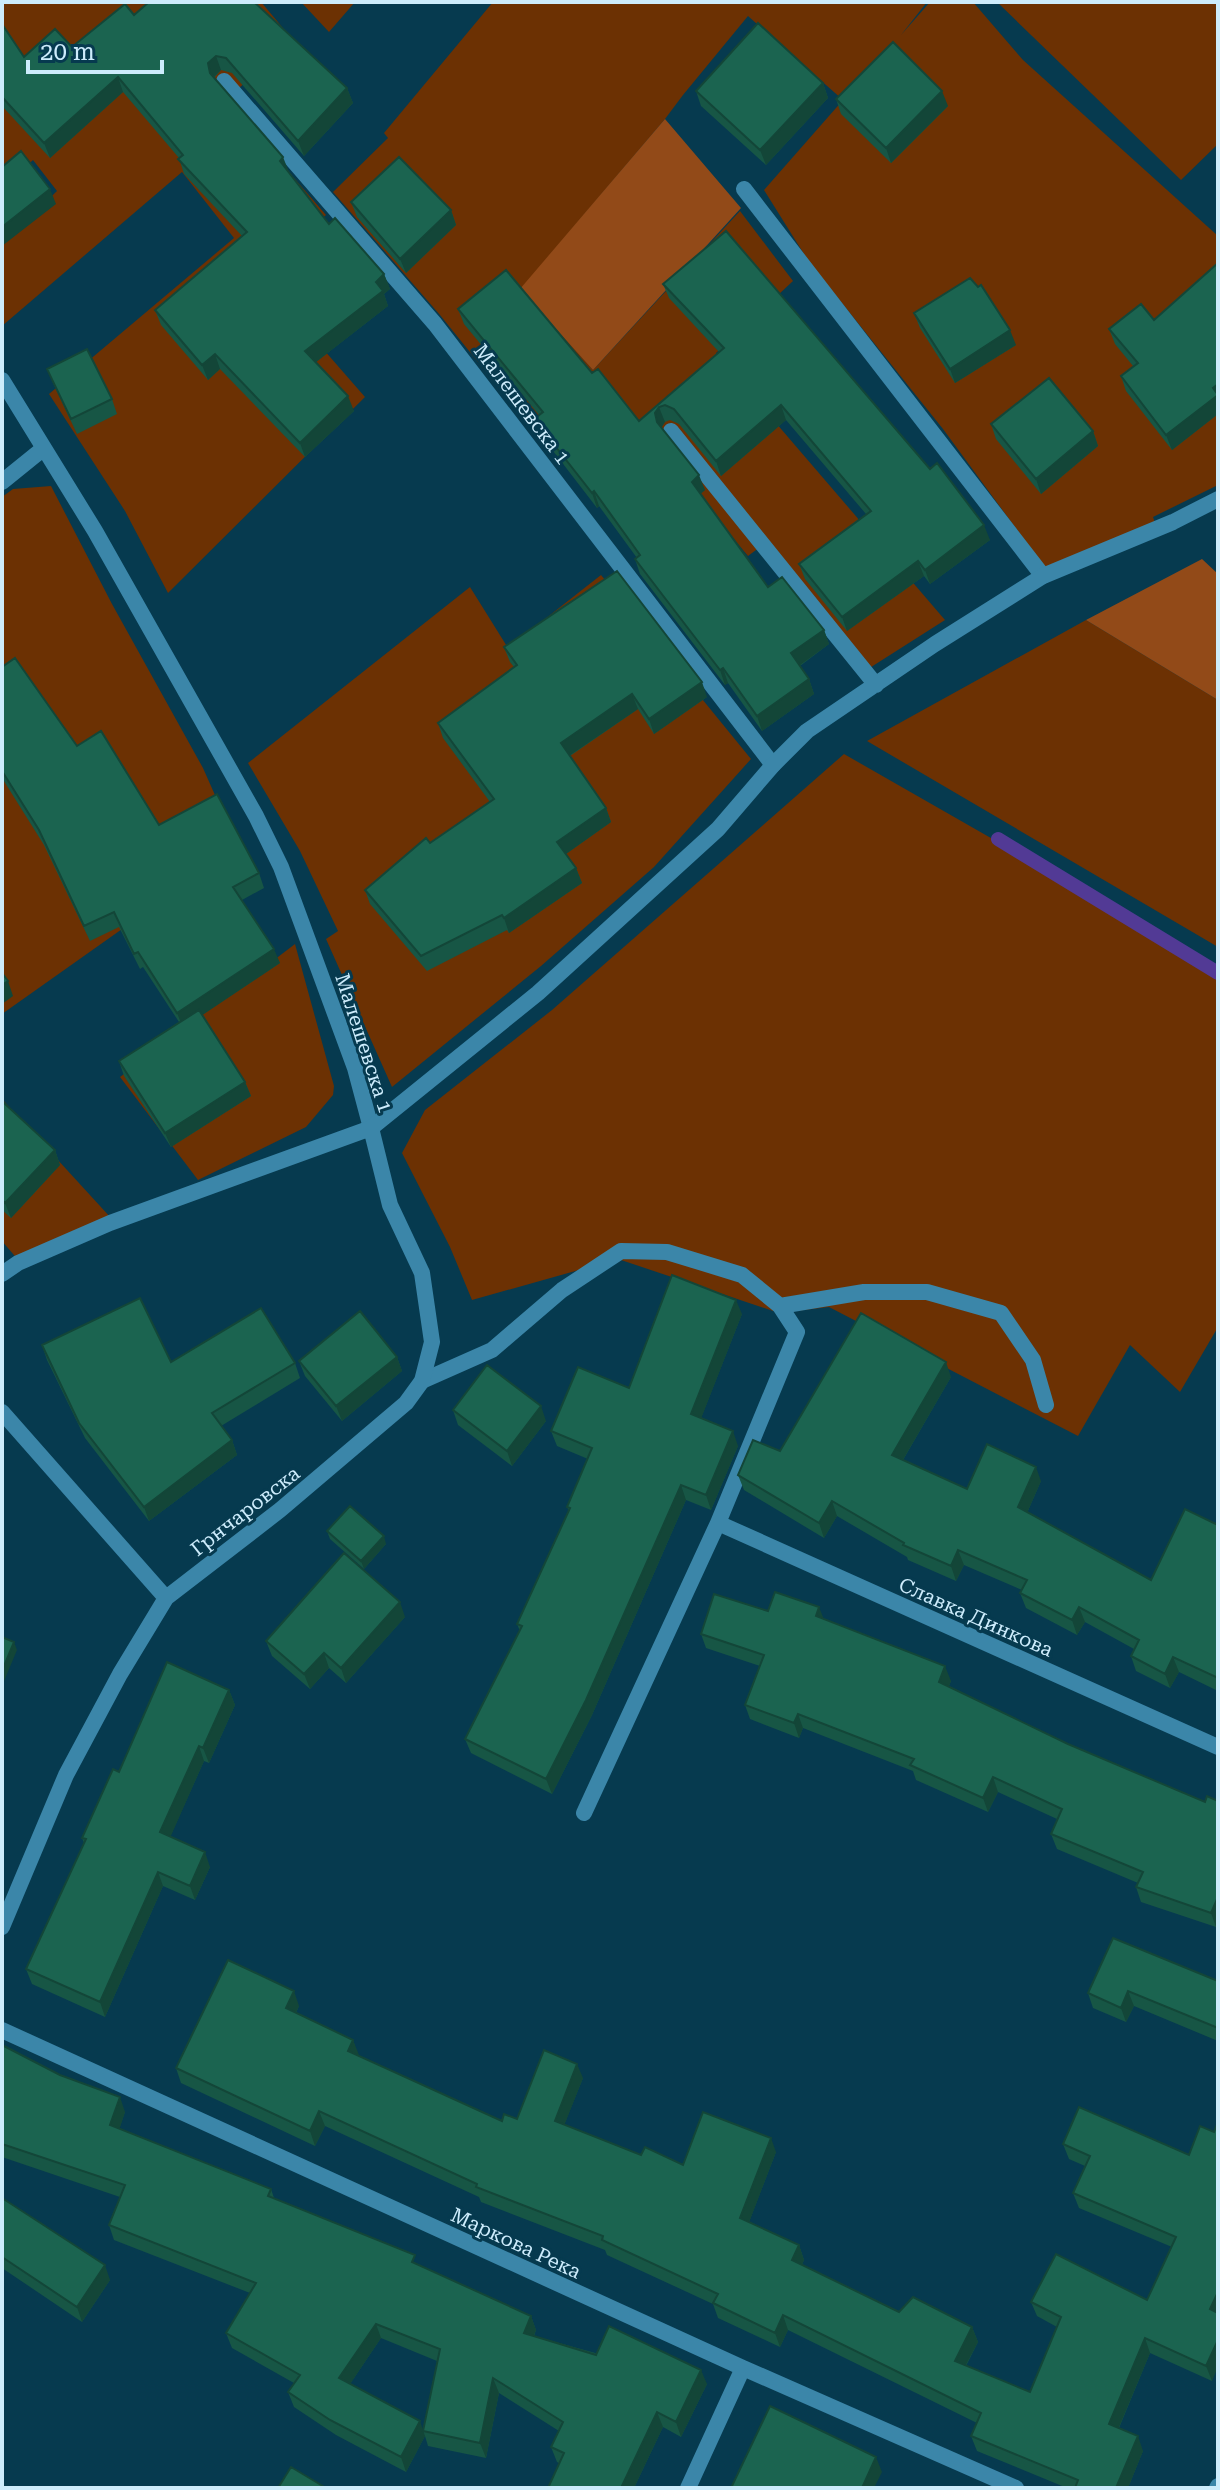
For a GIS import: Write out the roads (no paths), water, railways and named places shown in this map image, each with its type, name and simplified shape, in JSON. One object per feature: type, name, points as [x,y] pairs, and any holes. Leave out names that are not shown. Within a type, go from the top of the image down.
[{"type":"street","name":"Малешевска 1","points":[[224,81],[435,324],[773,765]]},
{"type":"street","points":[[744,189],[1043,576]]},
{"type":"street","name":"Малешевска 1","points":[[2,380],[95,531],[281,867],[355,1068],[371,1128]]},
{"type":"street","points":[[671,431],[876,685]]},
{"type":"street","points":[[2,482],[44,448]]},
{"type":"street","name":"Малешевска 1","points":[[2,1274],[18,1263],[110,1223],[371,1128],[538,993],[718,829],[807,731],[935,644],[1043,576],[1173,522],[1218,499]]},
{"type":"street","name":"Грнчаровска","points":[[2,1927],[66,1775],[120,1674],[166,1598],[280,1510],[406,1403],[422,1381],[432,1342],[422,1273],[390,1205],[371,1128]]},
{"type":"street","points":[[422,1381],[492,1350],[562,1290],[621,1251],[667,1252],[742,1275],[780,1306],[797,1332],[718,1523],[584,1813]]},
{"type":"street","points":[[780,1306],[864,1292],[927,1292],[1001,1313],[1033,1360],[1046,1405]]},
{"type":"street","points":[[2,1412],[166,1598]]},
{"type":"street","name":"Славка Динкова","points":[[718,1523],[1218,1747]]},
{"type":"street","name":"Маркова Река","points":[[2,2030],[743,2368],[1016,2488]]},
{"type":"street","points":[[688,2488],[743,2368]]},
{"type":"waterway","points":[[998,839],[1218,973]]}]
